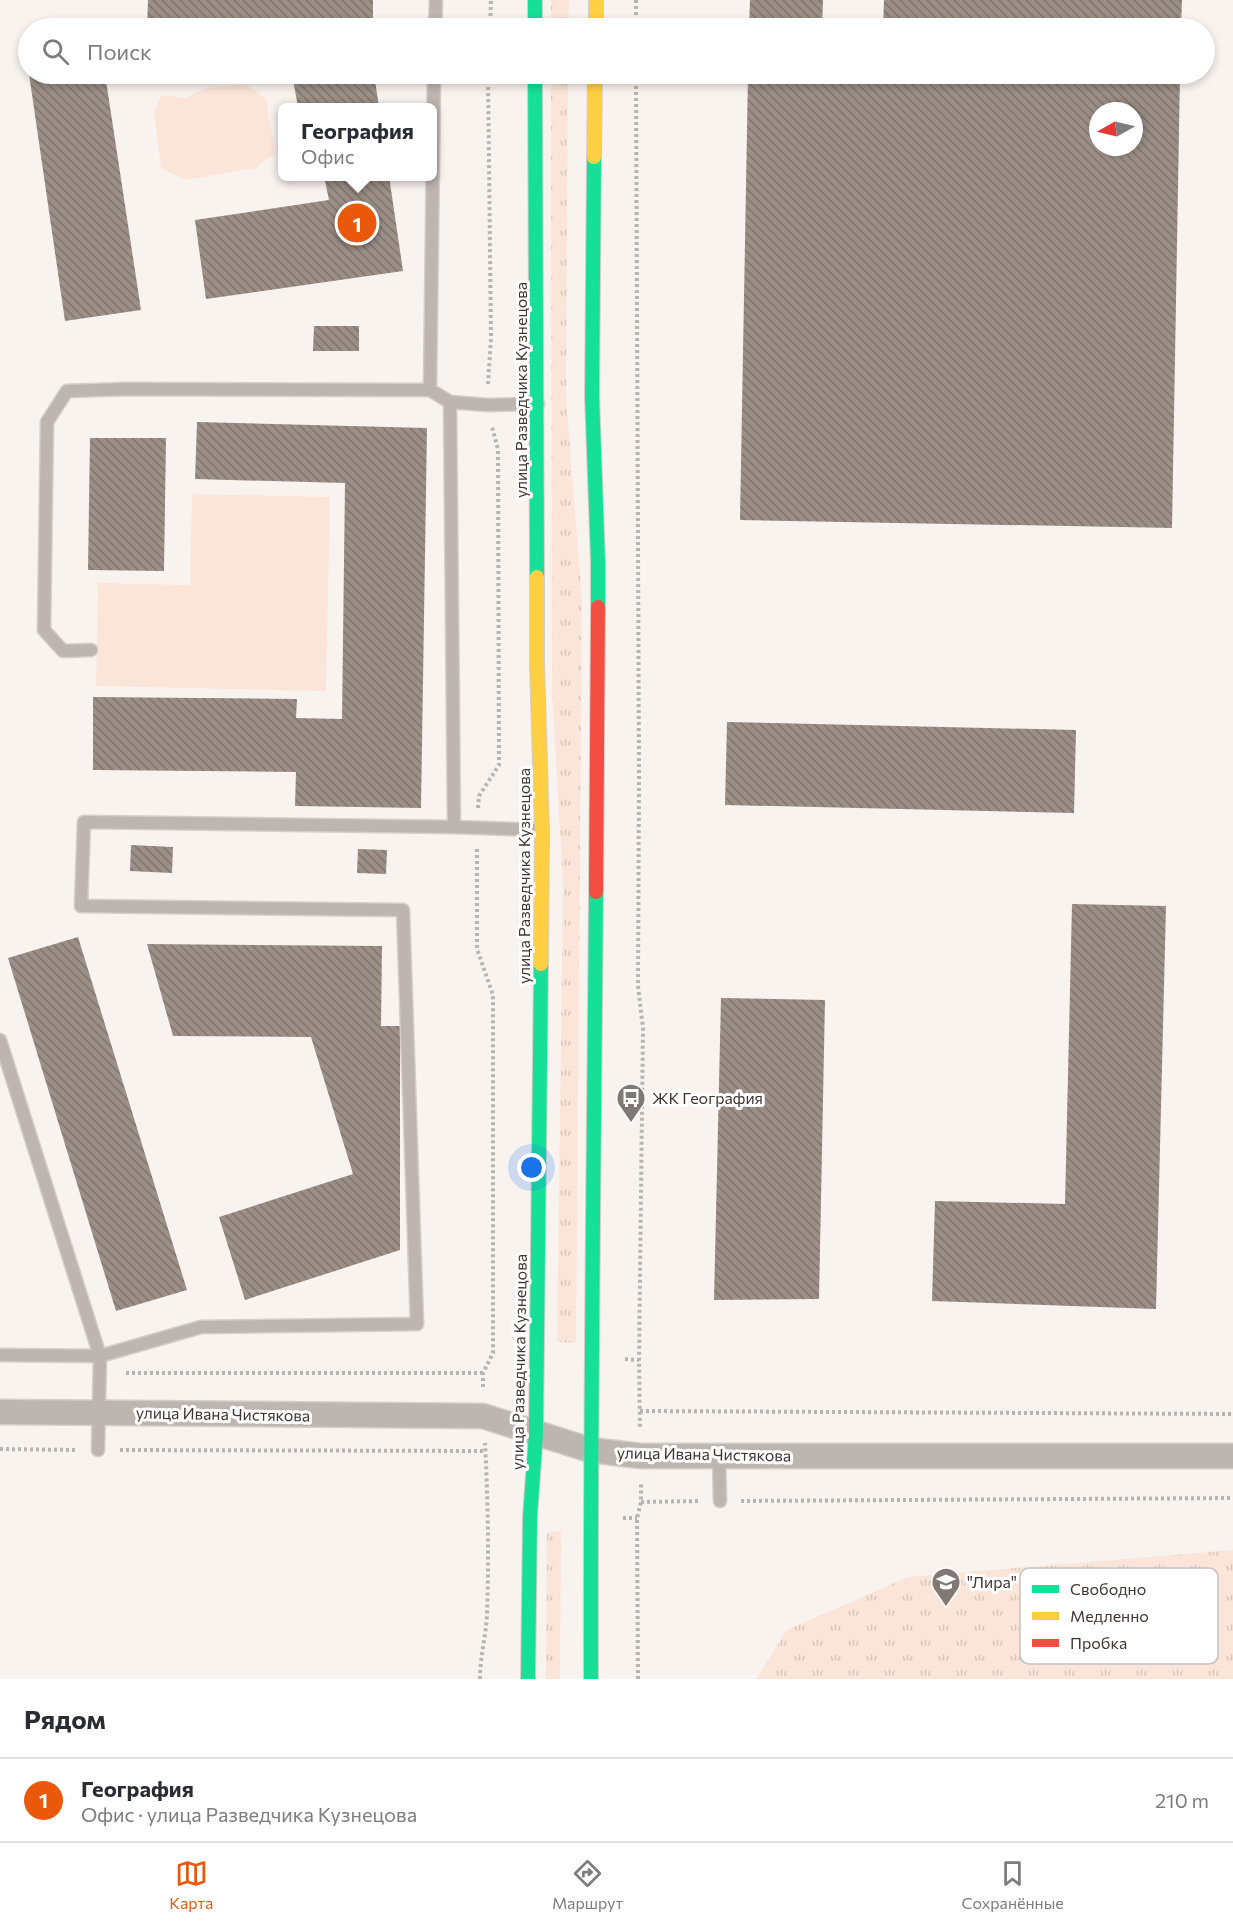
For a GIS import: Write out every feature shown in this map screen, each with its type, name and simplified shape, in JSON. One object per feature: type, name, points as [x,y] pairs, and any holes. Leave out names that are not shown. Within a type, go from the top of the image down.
[{"type":"main road","points":[[535,0],[535,18]]},
{"type":"main road","points":[[596,0],[596,18]]},
{"type":"main road","name":"улица Разведчика Кузнецова","points":[[528,1679],[530,1517],[536,1433],[542,830],[537,663],[538,404],[535,84]]},
{"type":"main road","points":[[591,1679],[590,1450],[593,1357],[598,561],[592,396],[595,84]]},
{"type":"street","name":"улица Ивана Чистякова","points":[[0,1412],[483,1416],[590,1450],[641,1456],[1233,1456]]},
{"type":"lane","points":[[435,18],[436,0]]},
{"type":"lane","points":[[434,84],[434,103]]},
{"type":"lane","points":[[430,390],[433,181]]},
{"type":"lane","points":[[92,650],[63,651],[44,630],[48,422],[67,391],[126,389],[430,390],[450,402],[487,405],[538,404]]},
{"type":"lane","points":[[450,402],[454,827]]},
{"type":"lane","points":[[0,1355],[100,1356],[201,1327],[417,1324],[403,910],[81,906],[84,822],[542,830]]},
{"type":"lane","points":[[0,1040],[100,1356],[98,1450]]},
{"type":"lane","points":[[720,1457],[720,1501]]},
{"type":"path","points":[[490,18],[491,0]]},
{"type":"path","points":[[636,0],[636,18]]},
{"type":"path","points":[[480,1679],[487,1618],[488,1516],[483,1373],[493,1353],[493,995],[477,949],[477,829],[478,796],[499,765],[498,449],[487,405],[491,338],[488,84]]},
{"type":"path","points":[[636,84],[638,986],[643,1028],[641,1502],[637,1518],[638,1679]]},
{"type":"path","points":[[100,1373],[483,1373]]},
{"type":"path","points":[[640,1411],[1233,1414]]},
{"type":"path","points":[[0,1449],[485,1451]]},
{"type":"path","points":[[641,1502],[1233,1498]]},
{"type":"green space","points":[[551,0],[569,0],[568,18],[551,18]]},
{"type":"green space","points":[[246,84],[266,99],[275,153],[256,168],[185,180],[161,168],[154,111],[162,95],[185,98],[207,88]]},
{"type":"green space","points":[[551,84],[568,84],[566,397],[582,600],[576,1343],[557,1342],[563,885],[552,691]]},
{"type":"green space","points":[[192,494],[330,497],[326,691],[96,686],[98,583],[190,585]]},
{"type":"green space","points":[[561,1531],[560,1679],[546,1679],[547,1532]]},
{"type":"green space","points":[[1233,1550],[1233,1679],[756,1679],[787,1630],[908,1577]]},
{"type":"building","points":[[148,0],[373,0],[373,18],[147,18]]},
{"type":"building","points":[[750,0],[823,0],[822,18],[749,18]]},
{"type":"building","points":[[884,0],[1182,0],[1181,18],[883,18]]},
{"type":"building","points":[[30,84],[107,84],[141,310],[65,321]]},
{"type":"building","points":[[294,84],[376,84],[378,103],[297,103]]},
{"type":"building","points":[[748,84],[1180,84],[1172,528],[740,520]]},
{"type":"building","points":[[325,181],[390,181],[403,271],[206,299],[195,220],[329,200]]},
{"type":"building","points":[[314,326],[359,326],[359,351],[313,351]]},
{"type":"building","points":[[197,422],[427,428],[421,808],[295,806],[296,772],[93,770],[93,697],[297,699],[296,718],[342,719],[345,483],[195,479]]},
{"type":"building","points":[[90,438],[166,438],[164,571],[88,570]]},
{"type":"building","points":[[727,722],[1076,730],[1074,813],[725,805]]},
{"type":"building","points":[[131,845],[173,847],[172,873],[130,871]]},
{"type":"building","points":[[358,849],[387,850],[386,874],[357,873]]},
{"type":"building","points":[[1072,904],[1166,906],[1156,1309],[932,1301],[935,1201],[1065,1204]]},
{"type":"building","points":[[78,937],[187,1290],[116,1311],[8,958]]},
{"type":"building","points":[[147,944],[382,946],[381,1026],[400,1026],[400,1250],[245,1300],[219,1217],[353,1174],[311,1037],[173,1036]]},
{"type":"building","points":[[721,998],[825,1000],[819,1299],[714,1300]]},
{"type":"traffic: fast","points":[[535,0],[535,18]]},
{"type":"traffic: fast","points":[[535,84],[537,577]]},
{"type":"traffic: fast","points":[[594,157],[592,396],[598,607]]},
{"type":"traffic: fast","points":[[591,1679],[596,892]]},
{"type":"traffic: fast","points":[[528,1679],[530,1517],[536,1433],[541,964]]},
{"type":"traffic: slow","points":[[596,0],[596,18]]},
{"type":"traffic: slow","points":[[594,157],[595,84]]},
{"type":"traffic: slow","points":[[537,577],[542,830],[541,964]]},
{"type":"traffic: jam","points":[[596,892],[598,607]]},
{"type":"place","name":"География","points":[[357,223]]},
{"type":"place","name":"ЖК География","points":[[631,1124]]},
{"type":"place","name":"\"Лира\"","points":[[946,1608]]}]
